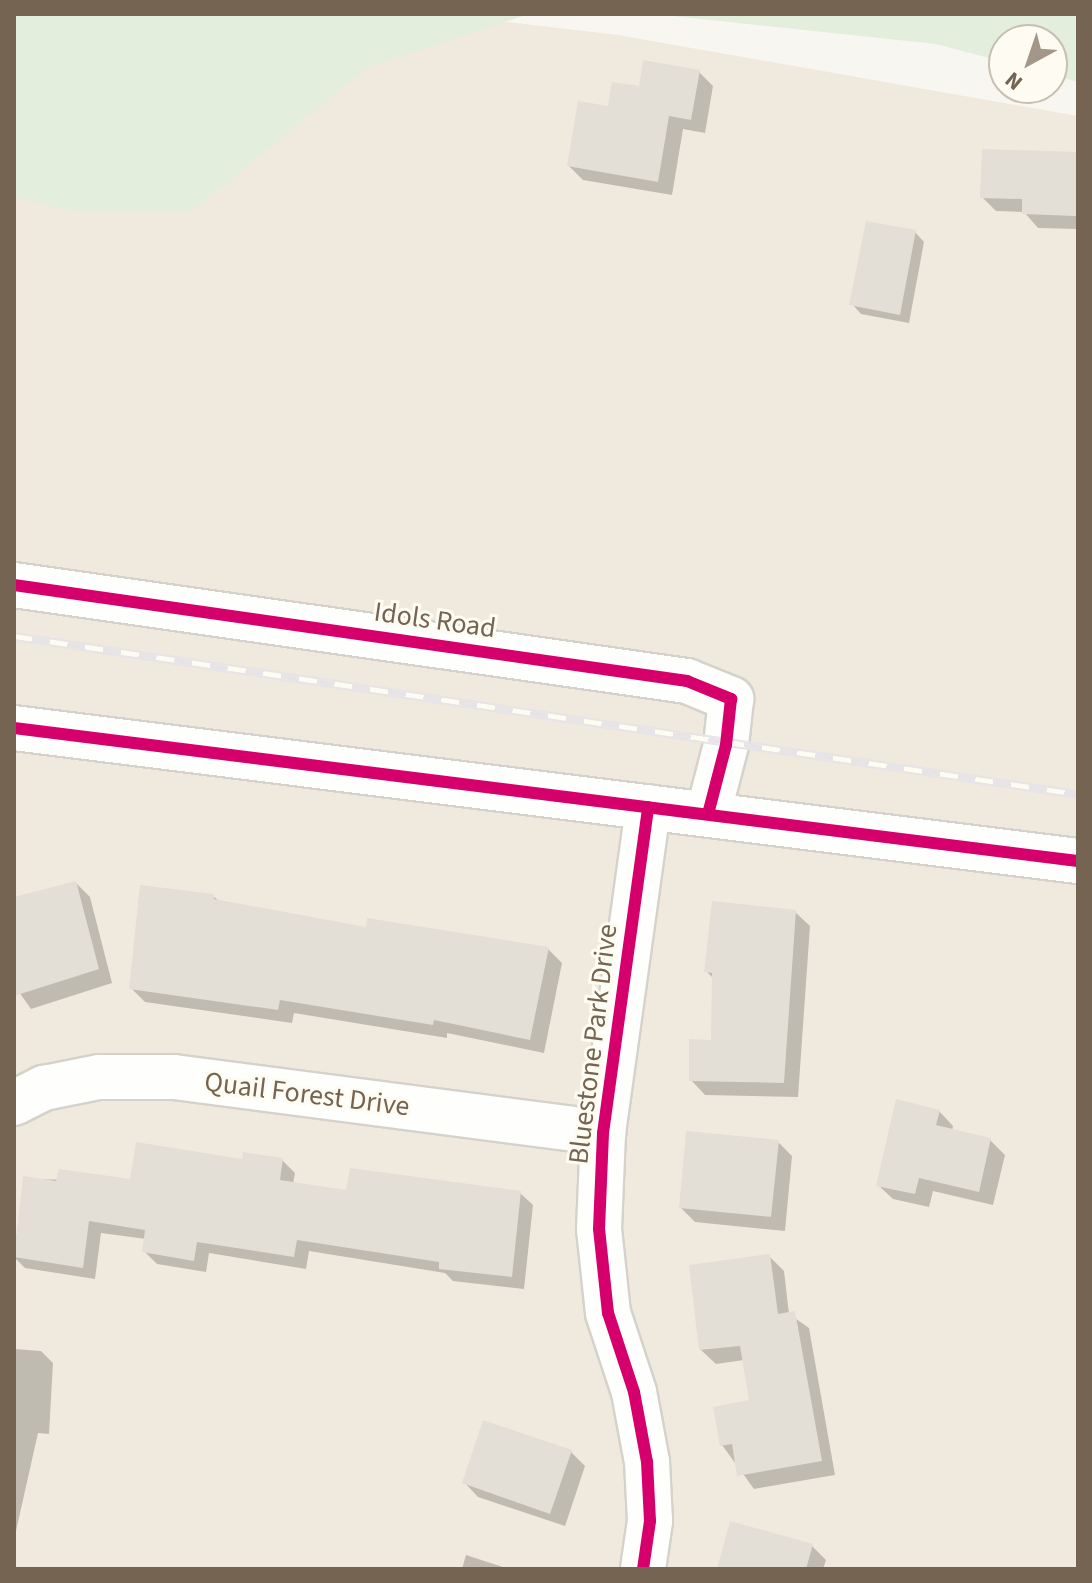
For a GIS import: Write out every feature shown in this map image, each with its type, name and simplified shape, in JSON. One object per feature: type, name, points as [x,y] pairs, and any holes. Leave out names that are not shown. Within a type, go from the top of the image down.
[{"type":"street","name":"Idols Road","points":[[14,585],[687,681],[731,699],[726,745],[708,814]]},
{"type":"street","points":[[14,728],[1078,861]]},
{"type":"street","name":"Bluestone Park Drive","points":[[643,1569],[650,1521],[647,1462],[634,1392],[608,1313],[599,1229],[603,1133],[648,807]]},
{"type":"street","name":"Quail Forest Drive","points":[[14,1103],[44,1088],[99,1077],[174,1077],[603,1133]]},
{"type":"shaded area","points":[[14,14],[439,14],[618,35],[988,100],[988,104],[1010,104],[1078,116],[1078,1569],[14,1569]]},
{"type":"green space","points":[[14,14],[529,14],[368,67],[192,211],[80,212],[14,198]]},
{"type":"green space","points":[[654,14],[1078,14],[1078,82],[1068,79],[1068,24],[988,24],[988,58],[936,44]]},
{"type":"building","points":[[643,60],[700,70],[691,120],[669,116],[658,182],[567,166],[578,101],[608,106],[612,82],[639,86]]},
{"type":"building","points":[[982,149],[1078,152],[1076,216],[1022,214],[1022,199],[980,198]]},
{"type":"building","points":[[866,221],[916,230],[900,315],[849,305]]},
{"type":"building","points":[[76,881],[99,969],[14,996],[14,897]]},
{"type":"building","points":[[140,885],[214,894],[214,899],[366,927],[367,918],[549,947],[530,1040],[434,1020],[433,1025],[280,1000],[278,1010],[129,989]]},
{"type":"building","points":[[712,901],[796,910],[784,1083],[689,1081],[689,1039],[711,1040],[712,973],[704,972]]},
{"type":"building","points":[[896,1099],[940,1110],[936,1125],[991,1138],[979,1192],[919,1178],[915,1194],[876,1186]]},
{"type":"building","points":[[686,1131],[779,1140],[771,1217],[679,1208]]},
{"type":"building","points":[[136,1142],[242,1159],[243,1152],[283,1158],[280,1180],[346,1190],[350,1168],[521,1191],[512,1277],[439,1269],[439,1262],[297,1240],[294,1257],[197,1242],[194,1261],[142,1252],[145,1230],[89,1221],[83,1268],[14,1257],[23,1176],[56,1181],[59,1169],[130,1179]]},
{"type":"building","points":[[770,1254],[778,1314],[795,1311],[822,1461],[737,1476],[732,1444],[720,1446],[713,1407],[749,1400],[740,1346],[699,1350],[689,1265]]},
{"type":"building","points":[[483,1420],[572,1450],[550,1514],[462,1483]]},
{"type":"building","points":[[730,1521],[813,1544],[806,1569],[717,1569]]},
{"type":"railway","points":[[14,636],[1078,794]]},
{"type":"cycle path","points":[[14,585],[687,681],[731,699],[726,745],[708,814]]},
{"type":"cycle path","points":[[14,728],[1078,861]]},
{"type":"cycle path","points":[[643,1569],[650,1521],[647,1462],[634,1392],[608,1313],[599,1229],[603,1133],[648,807]]}]
